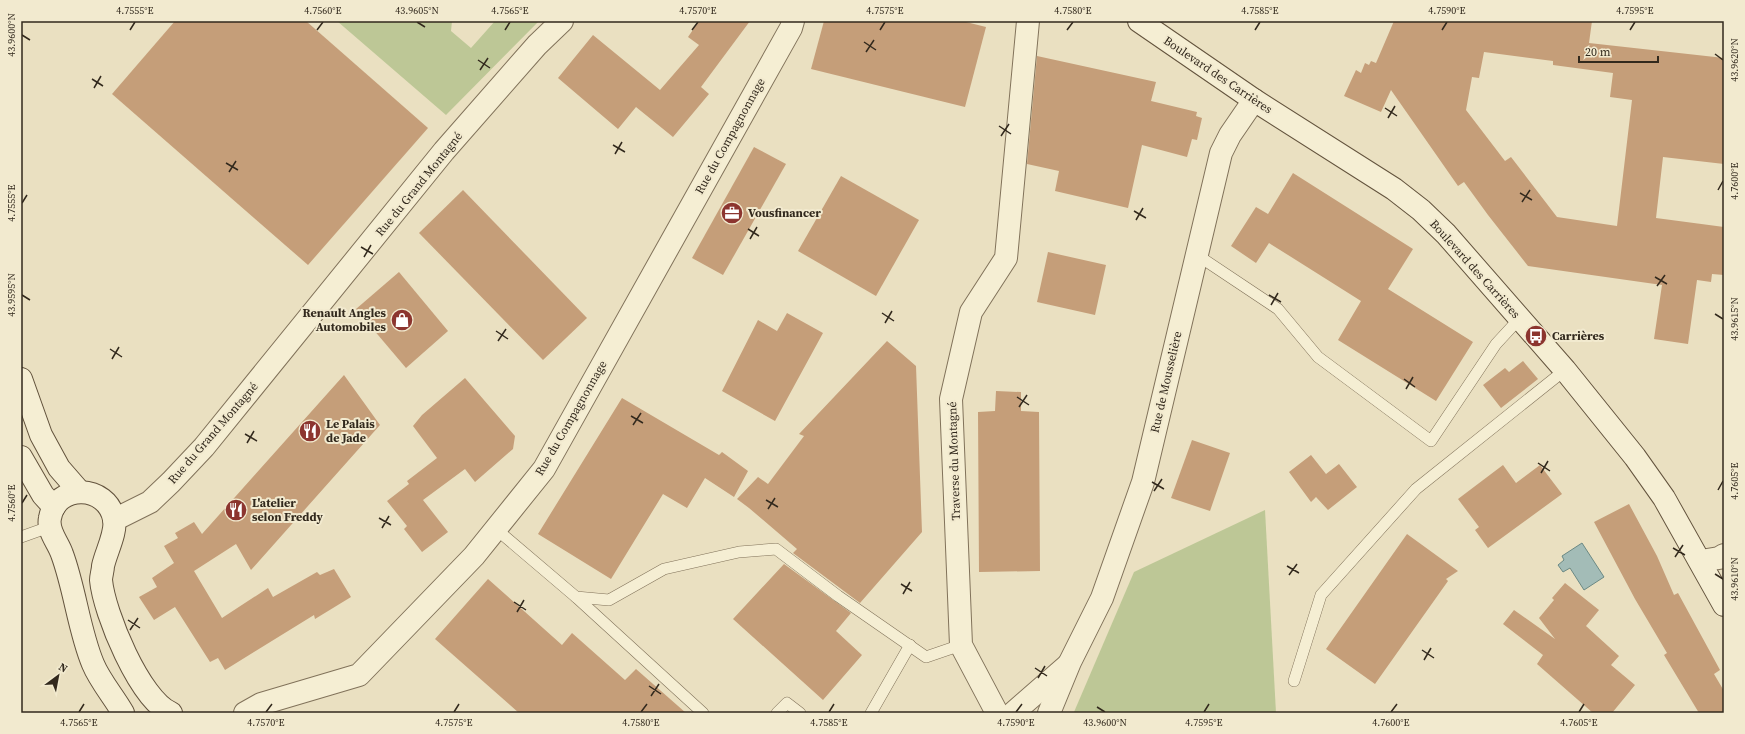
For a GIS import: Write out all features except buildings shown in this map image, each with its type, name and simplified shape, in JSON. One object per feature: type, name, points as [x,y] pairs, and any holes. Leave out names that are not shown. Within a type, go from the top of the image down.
[{"type":"street","name":"Rue du Grand Montagné","points":[[114,520],[150,502],[204,447],[444,152],[537,44],[562,21]]},
{"type":"street","name":"Rue du Compagnonnage","points":[[245,713],[262,704],[359,675],[474,556],[496,529],[544,468],[791,28],[793,21]]},
{"type":"street","name":"Traverse du Montagné","points":[[996,713],[961,645],[951,399],[971,312],[1006,258],[1028,21]]},
{"type":"street","name":"Boulevard des Carrières","points":[[1139,21],[1254,100],[1394,189],[1421,210],[1446,234],[1565,370],[1635,457],[1664,498],[1723,600]]},
{"type":"street","name":"Rue de Mousselière","points":[[1049,713],[1070,662],[1102,598],[1142,482],[1221,153],[1230,135],[1254,100]]},
{"type":"street","points":[[21,379],[42,435],[59,468],[79,492]]},
{"type":"street","points":[[21,457],[43,495],[51,517],[68,571],[93,665],[123,713]]},
{"type":"street","points":[[51,517],[64,496],[79,492],[91,493],[102,499],[110,508],[114,520],[114,531],[105,557],[101,579],[105,604],[124,651],[145,690],[166,711],[171,713]]},
{"type":"street","points":[[1701,561],[1719,558],[1724,555]]},
{"type":"street","name":"Rue de Mousselière","points":[[1013,713],[1070,662]]},
{"type":"lane","points":[[1196,255],[1278,309],[1318,357],[1431,441],[1496,344],[1520,318]]},
{"type":"lane","points":[[1294,681],[1321,595],[1416,489],[1565,370]]},
{"type":"lane","points":[[21,537],[51,517]]},
{"type":"lane","points":[[496,529],[576,597],[703,713]]},
{"type":"lane","points":[[576,597],[609,600],[664,569],[738,552],[776,550],[838,596],[926,656],[961,645]]},
{"type":"lane","points":[[871,713],[910,645]]},
{"type":"lane","points":[[777,713],[787,704],[800,713]]},
{"type":"green space","points":[[337,21],[452,21],[451,31],[471,48],[495,21],[539,21],[446,115]]},
{"type":"green space","points":[[1265,510],[1276,713],[1074,712],[1134,572]]},
{"type":"water","points":[[1582,543],[1604,577],[1584,590],[1570,568],[1563,572],[1558,565],[1564,560],[1562,556]]},
{"type":"place","name":"Vousfinancer","points":[[732,213]]},
{"type":"place","name":"Renault Angles Automobiles","points":[[402,320]]},
{"type":"place","name":"Carrières","points":[[1536,336]]},
{"type":"place","name":"Le Palais de Jade","points":[[310,431]]},
{"type":"place","name":"L'atelier selon Freddy","points":[[236,510]]}]
